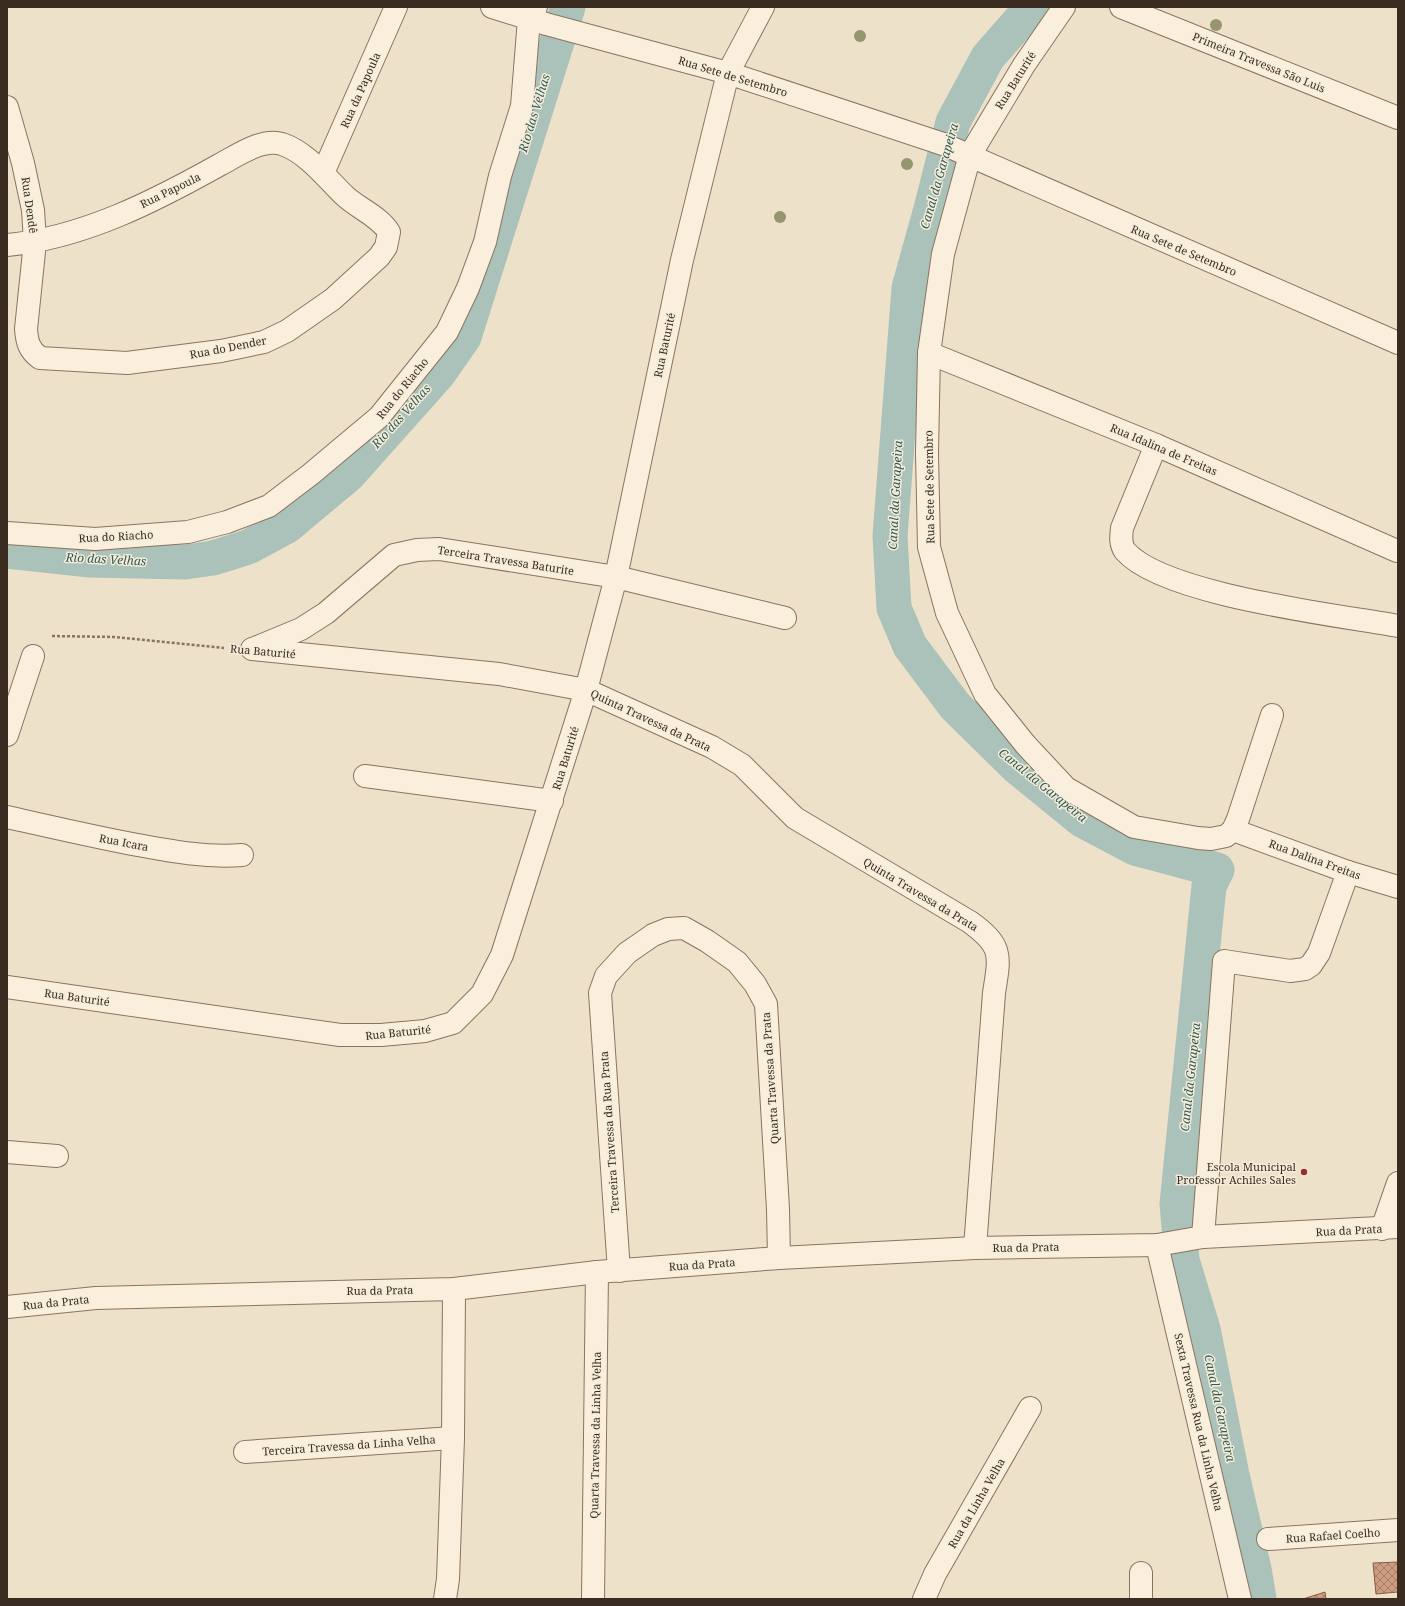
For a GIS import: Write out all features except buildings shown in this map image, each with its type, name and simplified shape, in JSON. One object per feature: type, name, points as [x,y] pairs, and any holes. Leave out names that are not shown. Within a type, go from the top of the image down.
[{"type":"street","name":"Rua da Papoula","points":[[323,173],[396,7]]},
{"type":"street","name":"Rua Sete de Setembro","points":[[492,7],[537,17],[594,37],[728,73],[957,150],[1398,343]]},
{"type":"street","name":"Rua Baturité","points":[[7,987],[340,1035],[396,1034],[425,1031],[453,1023],[482,994],[502,955],[552,802],[586,690],[616,577],[682,260],[728,73],[763,7]]},
{"type":"street","name":"Rua Baturité","points":[[957,150],[1024,65],[1064,7]]},
{"type":"street","name":"Primeira Travessa São Luis","points":[[1121,7],[1398,118]]},
{"type":"street","name":"Rua do Riacho","points":[[7,534],[95,539],[188,532],[227,522],[269,506],[311,474],[379,417],[447,332],[468,288],[485,242],[500,176],[522,106],[537,17]]},
{"type":"street","name":"Rua Dendê","points":[[7,107],[23,163],[33,210],[35,242],[26,328],[27,342],[32,352]]},
{"type":"street","name":"Rua Papoula","points":[[7,245],[35,242],[84,228],[140,206],[166,194],[238,155],[266,143],[282,144],[296,151],[323,173]]},
{"type":"street","name":"Rua Sete de Setembro","points":[[957,150],[929,353],[926,453],[929,547],[947,613],[985,694],[1025,744],[1066,788],[1134,826],[1198,838],[1222,837],[1234,827]]},
{"type":"street","name":"Rua do Dender","points":[[32,352],[40,358],[51,360],[127,363],[221,351],[264,342],[287,331],[338,294],[378,257],[386,247],[389,240],[389,232],[383,224],[351,201],[323,173]]},
{"type":"street","name":"Rua Idalina de Freitas","points":[[929,353],[1156,445],[1397,551]]},
{"type":"street","points":[[1156,445],[1122,528],[1121,541],[1125,551],[1143,565],[1174,580],[1239,598],[1398,626]]},
{"type":"street","name":"Terceira Travessa Baturite","points":[[252,649],[301,629],[326,613],[394,555],[439,549],[616,577],[785,618]]},
{"type":"street","name":"Rua Baturité","points":[[252,649],[499,674],[586,690]]},
{"type":"street","points":[[7,735],[33,656]]},
{"type":"street","name":"Quinta Travessa da Prata","points":[[586,690],[712,747],[742,765],[795,818],[970,922],[986,934],[993,943],[999,959],[994,993],[975,1248]]},
{"type":"street","points":[[1234,827],[1272,715]]},
{"type":"street","points":[[365,776],[552,802]]},
{"type":"street","name":"Rua Icara","points":[[7,817],[64,831],[163,850],[221,856],[242,855]]},
{"type":"street","name":"Rua Dalina Freitas","points":[[1234,827],[1348,872],[1398,887]]},
{"type":"street","points":[[1199,1237],[1224,961],[1290,971],[1305,969],[1311,965],[1320,952],[1348,872]]},
{"type":"street","name":"Quarta Travessa da Prata","points":[[600,993],[606,976],[627,953],[653,935],[668,928],[684,928],[707,941],[737,962],[755,984],[766,1004],[778,1209],[779,1258]]},
{"type":"street","name":"Terceira Travessa da Rua Prata","points":[[600,993],[619,1271]]},
{"type":"street","points":[[7,1152],[57,1156]]},
{"type":"street","points":[[1390,1228],[1398,1183]]},
{"type":"street","name":"Rua da Prata","points":[[7,1307],[96,1298],[454,1289],[597,1272],[779,1258],[975,1248],[1164,1243],[1199,1237],[1390,1228]]},
{"type":"street","name":"Sexta Travessa Rua da Linha Velha","points":[[1164,1243],[1240,1599]]},
{"type":"street","name":"Quarta Travessa da Linha Velha","points":[[593,1599],[597,1272]]},
{"type":"street","points":[[445,1599],[448,1579],[453,1438],[454,1289]]},
{"type":"street","name":"Rua da Linha Velha","points":[[924,1599],[935,1574],[1030,1408]]},
{"type":"street","name":"Terceira Travessa da Linha Velha","points":[[245,1452],[453,1438]]},
{"type":"street","name":"Rua Rafael Coelho","points":[[1268,1539],[1398,1530]]},
{"type":"street","points":[[1141,1573],[1141,1599]]},
{"type":"path","name":"Rua Baturité","points":[[33,656],[38,643],[43,638],[59,635],[115,637],[192,646],[252,649]]},
{"type":"waterway","name":"Rio das Velhas","points":[[7,551],[90,560],[185,562],[213,558],[248,547],[287,526],[348,475],[439,373],[464,337],[568,7]]},
{"type":"waterway","name":"Canal da Garapeira","points":[[1032,7],[988,57],[953,122],[909,288],[890,536],[894,608],[910,646],[955,706],[1017,767],[1082,820],[1135,848],[1217,870],[1209,886],[1177,1204],[1182,1260],[1203,1329],[1232,1475],[1254,1569],[1259,1599]]},
{"type":"place","name":"Escola Municipal Professor Achiles Sales","points":[[1304,1172]]}]
